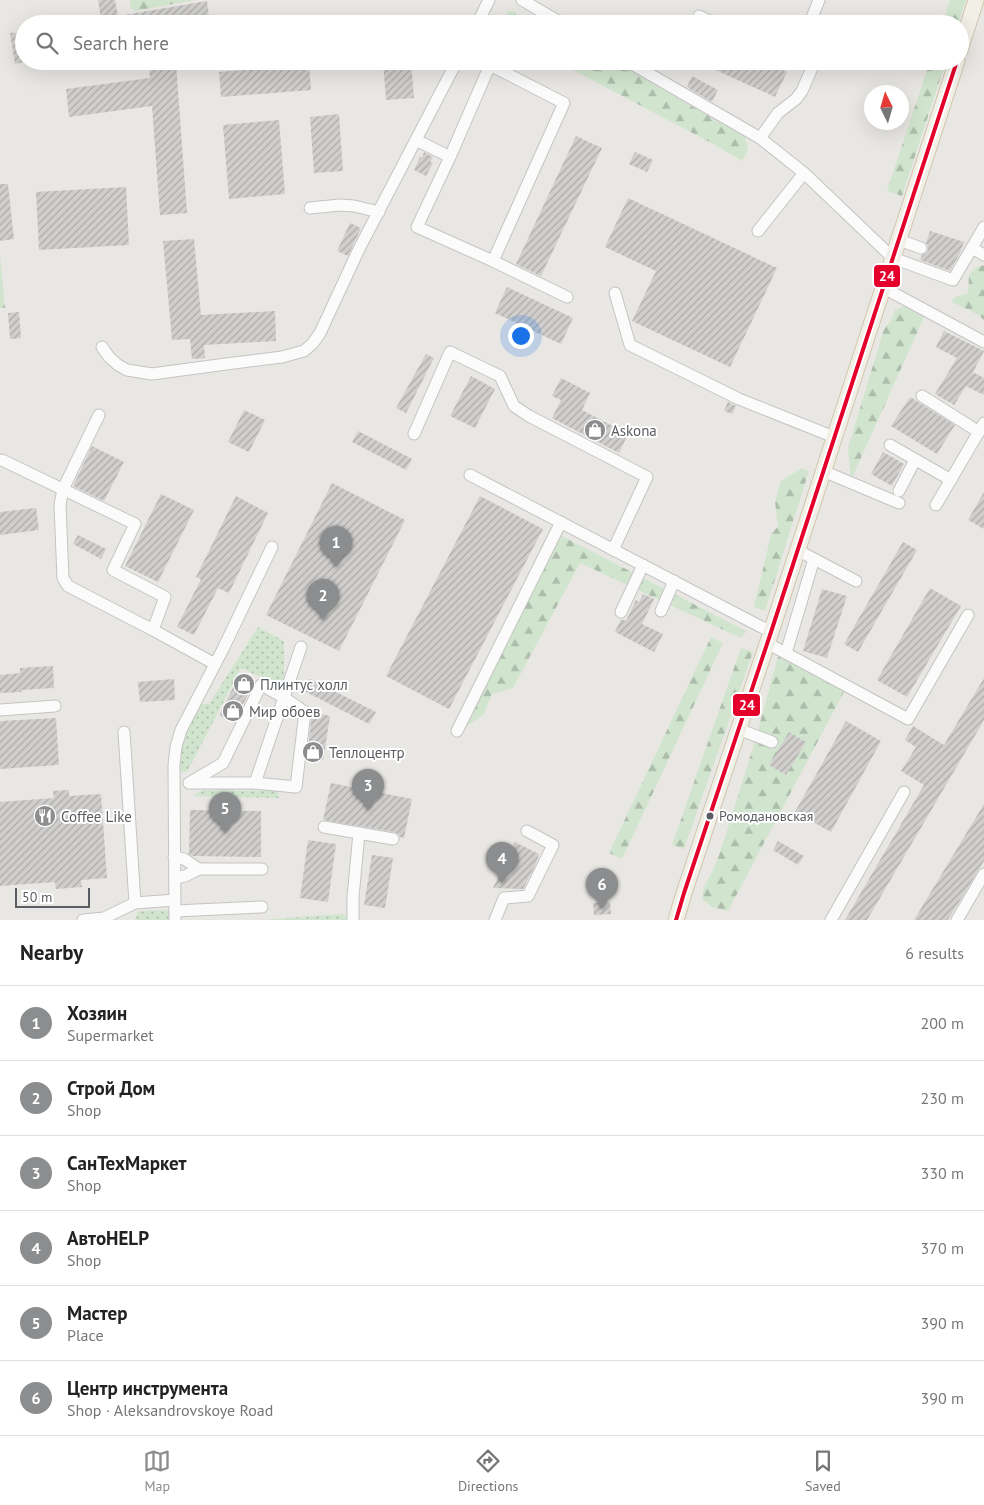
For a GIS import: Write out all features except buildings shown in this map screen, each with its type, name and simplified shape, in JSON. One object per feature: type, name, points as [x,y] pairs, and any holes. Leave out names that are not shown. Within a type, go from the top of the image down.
[{"type":"main road","points":[[969,22],[976,0]]},
{"type":"main road","points":[[676,920],[954,70]]},
{"type":"lane","points":[[482,15],[489,0]]},
{"type":"lane","points":[[522,0],[548,15]]},
{"type":"lane","points":[[813,15],[819,0]]},
{"type":"lane","points":[[102,347],[109,357],[127,370],[152,374],[282,357],[304,351],[320,334],[360,249],[452,70]]},
{"type":"lane","points":[[488,70],[450,157],[417,226],[568,297]]},
{"type":"lane","points":[[493,261],[564,103],[500,70]]},
{"type":"lane","points":[[643,70],[760,138],[804,174],[893,258],[953,280],[984,227]]},
{"type":"lane","points":[[760,138],[778,113],[796,99],[802,91],[811,70]]},
{"type":"lane","points":[[416,140],[450,157]]},
{"type":"lane","points":[[758,231],[804,174]]},
{"type":"lane","points":[[310,208],[340,205],[379,212]]},
{"type":"lane","points":[[899,240],[921,248]]},
{"type":"lane","points":[[972,248],[984,255]]},
{"type":"lane","points":[[884,288],[984,342]]},
{"type":"lane","points":[[615,294],[630,345],[739,399],[834,437]]},
{"type":"lane","points":[[414,434],[450,352],[500,376],[514,406],[646,477],[613,550]]},
{"type":"lane","points":[[922,396],[982,428],[936,505]]},
{"type":"lane","points":[[99,415],[63,490],[60,505],[63,578],[68,586],[215,664]]},
{"type":"lane","points":[[890,445],[951,480]]},
{"type":"lane","points":[[2,460],[135,524],[113,570],[165,597],[154,630]]},
{"type":"lane","points":[[898,491],[915,460]]},
{"type":"lane","points":[[823,471],[899,503]]},
{"type":"lane","points":[[470,475],[674,581],[769,637],[786,653],[908,719],[968,615]]},
{"type":"lane","points":[[457,731],[561,522]]},
{"type":"lane","points":[[175,910],[174,765],[180,730],[215,664],[272,547]]},
{"type":"lane","points":[[797,550],[856,581]]},
{"type":"lane","points":[[786,653],[814,559]]},
{"type":"lane","points":[[621,612],[643,565]]},
{"type":"lane","points":[[661,611],[674,581]]},
{"type":"lane","points":[[255,783],[301,647]]},
{"type":"lane","points":[[174,796],[190,783],[223,763],[261,685],[305,712],[296,787],[255,783],[190,783]]},
{"type":"lane","points":[[0,710],[55,706]]},
{"type":"lane","points":[[738,729],[772,742]]},
{"type":"lane","points":[[124,732],[135,902]]},
{"type":"lane","points":[[832,920],[904,792]]},
{"type":"lane","points":[[324,827],[393,839]]},
{"type":"lane","points":[[495,920],[504,898],[528,896],[553,845],[527,831]]},
{"type":"lane","points":[[353,920],[353,897],[359,833]]},
{"type":"lane","points":[[174,857],[184,859],[200,869]]},
{"type":"lane","points":[[174,878],[185,876],[200,869],[262,869]]},
{"type":"lane","points":[[957,920],[984,874]]},
{"type":"lane","points":[[83,920],[104,918],[135,902],[175,910],[262,907]]},
{"type":"green space","points":[[130,0],[195,0],[135,11],[130,6]]},
{"type":"green space","points":[[950,0],[966,0],[961,15],[945,15]]},
{"type":"green space","points":[[508,11],[515,12],[517,15],[507,15]]},
{"type":"green space","points":[[573,70],[629,70],[745,137],[748,150],[742,161]]},
{"type":"green space","points":[[927,70],[943,70],[902,196],[887,191],[907,130],[909,130],[909,124]]},
{"type":"green space","points":[[0,255],[5,308],[0,308]]},
{"type":"green space","points":[[984,265],[984,320],[977,314],[952,302],[953,298],[968,293],[969,276],[976,267]]},
{"type":"green space","points":[[906,305],[925,315],[851,480],[848,448],[884,329],[891,320],[895,310]]},
{"type":"green space","points":[[802,468],[809,471],[765,611],[754,607],[771,535],[778,526],[775,502],[781,481]]},
{"type":"green space","points":[[556,533],[746,631],[741,638],[580,563],[513,688],[492,694],[484,714],[467,726],[457,716],[504,628],[539,571],[534,561],[547,536]]},
{"type":"green space","points":[[258,627],[284,641],[284,676],[281,686],[241,668],[187,772],[180,771],[185,732],[201,704],[209,704]]},
{"type":"green space","points":[[711,637],[723,643],[622,859],[609,853]]},
{"type":"green space","points":[[741,648],[753,652],[684,849],[672,845]]},
{"type":"green space","points":[[778,657],[785,657],[845,690],[728,911],[712,907],[702,899],[704,887],[715,866],[726,834],[755,741]]},
{"type":"green space","points":[[204,790],[278,791],[279,798],[192,796]]},
{"type":"green space","points":[[169,910],[169,920],[135,920],[138,911]]},
{"type":"green space","points":[[344,914],[347,920],[260,920]]},
{"type":"transit line","name":"24","points":[[676,920],[954,70]]},
{"type":"place","name":"Askona","points":[[595,430]]},
{"type":"place","name":"Хозяин","points":[[336,567]]},
{"type":"place","name":"Строй Дом","points":[[323,620]]},
{"type":"place","name":"Плинтус холл","points":[[244,684]]},
{"type":"place","name":"Мир обоев","points":[[233,711]]},
{"type":"place","name":"Теплоцентр","points":[[313,752]]},
{"type":"place","name":"СанТехМаркет","points":[[368,810]]},
{"type":"place","name":"Coffee Like","points":[[45,816]]},
{"type":"place","name":"Ромодановская","points":[[710,816]]},
{"type":"place","name":"Мастер","points":[[225,833]]},
{"type":"place","name":"АвтоHELP","points":[[502,883]]},
{"type":"place","name":"Центр инструмента","points":[[602,909]]}]
